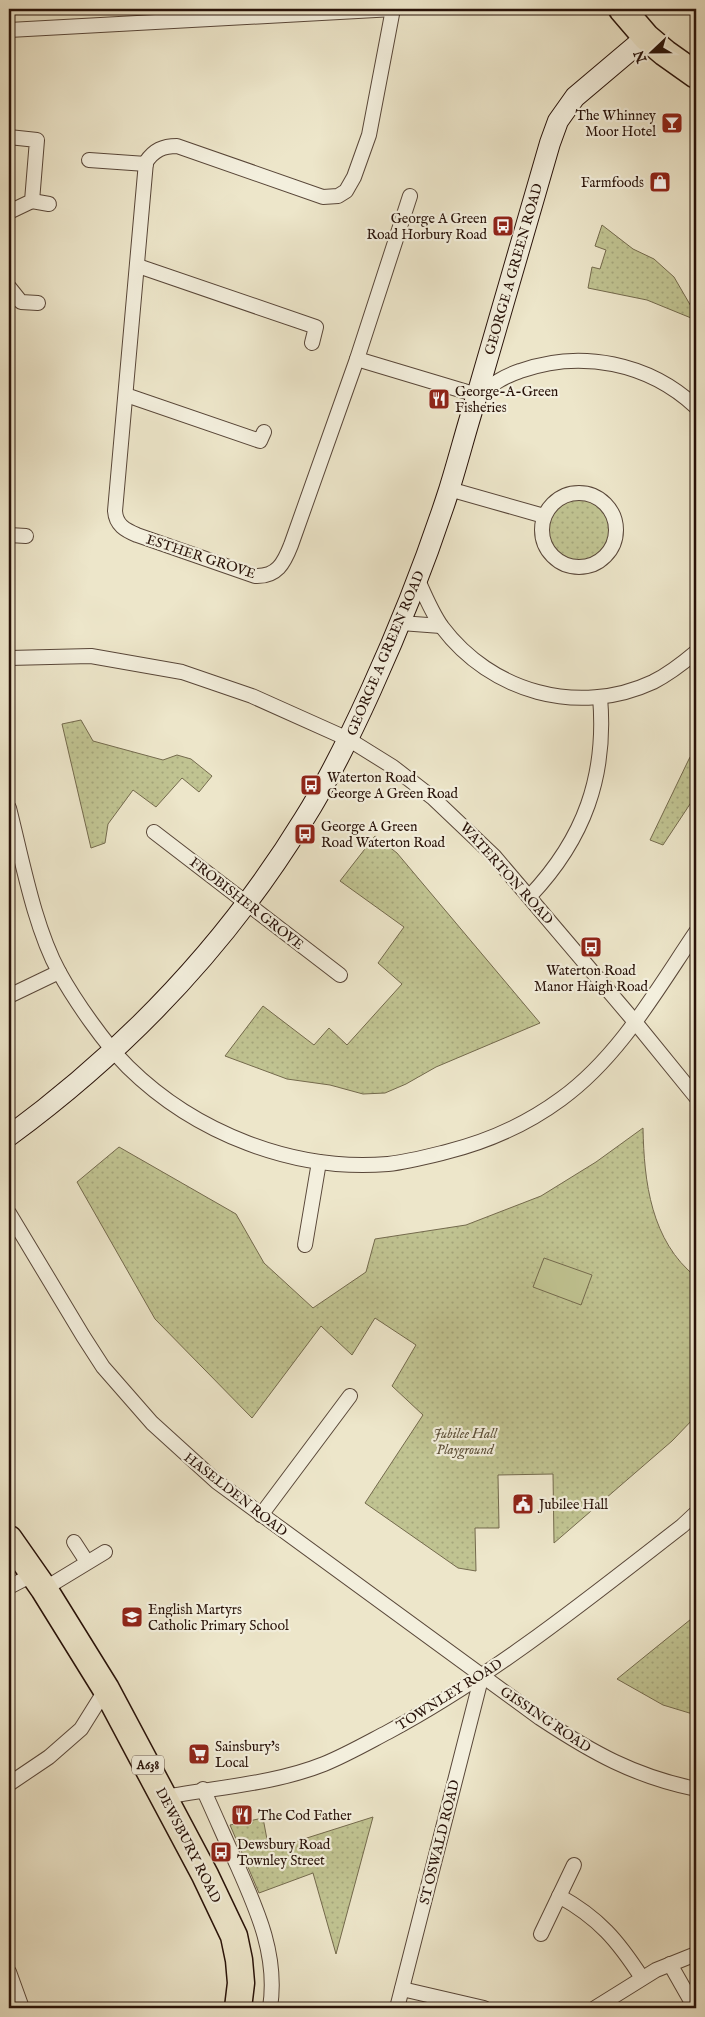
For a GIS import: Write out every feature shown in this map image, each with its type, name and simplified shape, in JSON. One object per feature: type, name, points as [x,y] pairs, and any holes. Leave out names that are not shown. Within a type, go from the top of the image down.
[{"type":"highway","points":[[622,9],[646,37],[665,54],[696,75]]},
{"type":"highway","name":"DEWSBURY ROAD","points":[[9,1539],[39,1582],[106,1689],[205,1874],[234,1936],[241,1983],[238,2008]]},
{"type":"main road","name":"GEORGE A GREEN ROAD","points":[[9,1136],[40,1114],[114,1050],[183,981],[248,903],[306,817],[348,739],[401,623],[418,580],[449,489],[550,143],[558,122],[575,97],[646,37]]},
{"type":"street","points":[[9,30],[393,9],[369,135],[354,177],[346,191],[338,196],[322,197],[177,146],[169,146],[155,151],[146,164],[89,160]]},
{"type":"street","points":[[9,137],[37,140],[32,201]]},
{"type":"street","points":[[115,162],[117,148]]},
{"type":"street","name":"ESTHER GROVE","points":[[146,164],[115,511],[118,522],[127,531],[255,576],[272,574],[286,558],[357,359],[410,196]]},
{"type":"street","points":[[9,212],[32,201],[49,204]]},
{"type":"street","points":[[138,266],[316,328],[312,343]]},
{"type":"street","points":[[9,287],[21,302],[38,304]]},
{"type":"street","points":[[357,359],[476,395],[512,374],[542,364],[570,360],[597,361],[624,366],[650,375],[674,388],[696,407]]},
{"type":"street","points":[[126,395],[260,441],[264,432]]},
{"type":"street","points":[[449,489],[544,516]]},
{"type":"street","points":[[581,492],[596,496],[608,505],[616,519],[617,535],[611,550],[600,561],[586,567],[570,566],[556,559],[546,547],[542,532],[544,516],[552,503],[565,494],[581,492]]},
{"type":"street","points":[[9,535],[26,536]]},
{"type":"street","points":[[418,580],[428,604],[442,626],[467,654],[485,669],[511,684],[540,694],[570,698],[600,697],[627,692],[653,682],[676,668],[696,652]]},
{"type":"street","points":[[401,623],[442,626]]},
{"type":"street","name":"WATERTON ROAD","points":[[9,658],[91,656],[182,672],[252,696],[348,739],[393,767],[433,798],[494,856],[530,896],[696,1097]]},
{"type":"street","points":[[530,896],[550,875],[570,845],[589,805],[600,756],[602,719],[600,697]]},
{"type":"street","points":[[9,808],[36,913],[46,943],[59,972],[100,1035],[128,1067],[179,1108],[219,1131],[278,1153],[319,1162],[355,1165],[412,1161],[492,1138],[538,1115],[562,1099],[607,1058],[635,1022],[696,932]]},
{"type":"street","name":"FROBISHER GROVE","points":[[154,832],[340,974]]},
{"type":"street","points":[[9,996],[59,972]]},
{"type":"street","points":[[305,1245],[319,1162]]},
{"type":"street","name":"HASELDEN ROAD","points":[[9,1213],[83,1336],[104,1367],[152,1423],[217,1482],[482,1675]]},
{"type":"street","points":[[261,1515],[350,1396]]},
{"type":"street","name":"TOWNLEY ROAD","points":[[165,1797],[288,1776],[324,1764],[424,1713],[551,1627],[675,1532],[696,1513]]},
{"type":"street","points":[[74,1542],[87,1562]]},
{"type":"street","points":[[9,1587],[39,1582],[87,1562],[105,1552]]},
{"type":"street","name":"GISSING ROAD","points":[[482,1675],[584,1747],[624,1768],[671,1784],[696,1789]]},
{"type":"street","name":"ST OSWALD ROAD","points":[[397,2008],[482,1675]]},
{"type":"street","points":[[9,1784],[49,1757],[81,1729],[106,1689]]},
{"type":"street","points":[[203,1789],[266,1936],[270,1960],[270,2008]]},
{"type":"street","points":[[541,1934],[574,1865]]},
{"type":"street","points":[[559,1896],[590,1916],[615,1939],[642,1978]]},
{"type":"street","points":[[595,2008],[642,1978],[696,1954]]},
{"type":"street","points":[[670,1964],[695,2008]]},
{"type":"street","points":[[9,1972],[22,2008]]},
{"type":"street","points":[[402,1988],[484,2008]]},
{"type":"green space","points":[[602,225],[633,249],[654,259],[674,277],[692,308],[696,310],[696,320],[647,300],[588,288],[592,267],[600,269],[606,250],[595,246]]},
{"type":"green space","points":[[579,497],[597,503],[605,511],[611,529],[605,547],[597,555],[579,561],[561,555],[553,547],[547,529],[553,511],[561,503]]},
{"type":"green space","points":[[81,720],[93,741],[163,760],[177,755],[191,759],[212,776],[199,792],[182,778],[156,807],[133,790],[108,824],[105,843],[91,848],[62,724]]},
{"type":"green space","points":[[696,747],[696,795],[663,845],[650,840],[689,759]]},
{"type":"green space","points":[[375,836],[397,853],[540,1023],[436,1067],[406,1084],[385,1093],[363,1094],[330,1085],[287,1079],[225,1056],[263,1006],[314,1045],[329,1028],[347,1045],[402,984],[378,963],[404,927],[340,881]]},
{"type":"green space","name":"Jubilee Hall Playground","points":[[643,1128],[645,1169],[653,1209],[669,1246],[696,1277],[696,1416],[672,1441],[554,1543],[553,1474],[498,1475],[499,1528],[475,1528],[476,1571],[458,1568],[365,1503],[423,1415],[392,1386],[416,1345],[375,1318],[352,1355],[321,1326],[252,1418],[155,1319],[77,1182],[119,1147],[236,1214],[264,1263],[313,1308],[366,1272],[375,1239],[466,1225],[541,1196],[596,1162]]},
{"type":"green space","points":[[544,1258],[592,1275],[581,1305],[533,1287]]},
{"type":"green space","points":[[696,1615],[696,1715],[663,1705],[617,1679]]},
{"type":"green space","points":[[373,1817],[336,1954],[313,1873],[259,1893],[230,1825],[263,1818],[269,1850]]},
{"type":"place","name":"The Whinney Moor Hotel","points":[[672,123]]},
{"type":"place","name":"Farmfoods","points":[[660,182]]},
{"type":"place","name":"George A Green Road Horbury Road","points":[[503,226]]},
{"type":"place","name":"George-A-Green Fisheries","points":[[439,399]]},
{"type":"place","name":"Waterton Road George A Green Road","points":[[311,785]]},
{"type":"place","name":"George A Green Road Waterton Road","points":[[305,834]]},
{"type":"place","name":"Waterton Road Manor Haigh Road","points":[[591,947]]},
{"type":"place","name":"Jubilee Hall","points":[[523,1504]]},
{"type":"place","name":"English Martyrs Catholic Primary School","points":[[132,1617]]},
{"type":"place","name":"Sainsbury's Local","points":[[199,1754]]},
{"type":"place","name":"The Cod Father","points":[[242,1815]]},
{"type":"place","name":"Dewsbury Road Townley Street","points":[[221,1852]]}]
